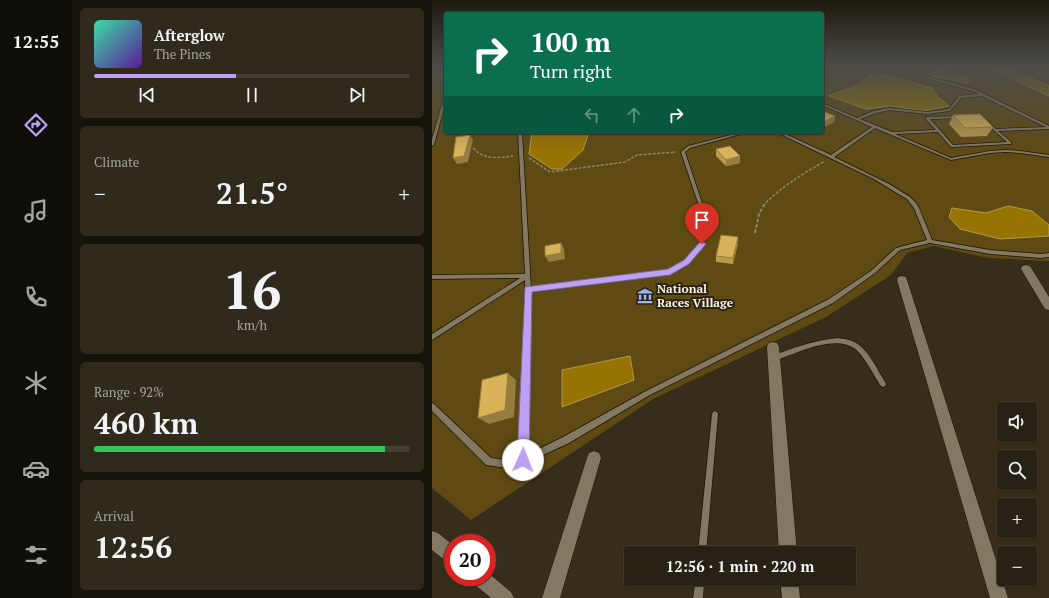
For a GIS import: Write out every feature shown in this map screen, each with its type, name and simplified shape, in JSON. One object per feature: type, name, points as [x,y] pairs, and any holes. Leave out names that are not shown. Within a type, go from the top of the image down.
[{"type":"street","points":[[1026,269],[1049,306]]},
{"type":"street","points":[[902,280],[999,598]]},
{"type":"street","points":[[773,352],[787,546]]},
{"type":"street","points":[[551,598],[594,458]]},
{"type":"street","points":[[432,539],[444,549]]},
{"type":"street","points":[[490,586],[505,598]]},
{"type":"street","points":[[790,586],[791,598]]},
{"type":"lane","points":[[856,119],[889,109],[927,113],[950,110],[960,97],[981,95],[1049,127]]},
{"type":"lane","points":[[432,145],[444,101]]},
{"type":"lane","points":[[824,105],[951,159],[991,152],[1022,151],[1049,156]]},
{"type":"lane","points":[[965,117],[927,118],[952,146],[1010,143],[985,121]]},
{"type":"lane","points":[[831,157],[874,126]]},
{"type":"lane","points":[[995,130],[1049,127]]},
{"type":"lane","points":[[891,133],[939,131]]},
{"type":"lane","points":[[520,134],[528,290],[523,460]]},
{"type":"lane","points":[[528,290],[670,272],[686,262],[702,244],[706,221],[683,152],[689,147],[738,134]]},
{"type":"lane","points":[[782,134],[896,190],[911,200],[930,241]]},
{"type":"lane","points":[[432,406],[489,462],[513,465],[566,440],[648,393],[831,301],[873,272],[898,249],[930,241],[990,252],[1041,256],[1049,255]]},
{"type":"lane","points":[[432,277],[527,276]]},
{"type":"lane","points":[[432,337],[527,276]]},
{"type":"lane","points":[[773,352],[829,340],[841,340],[857,347],[883,384]]},
{"type":"lane","points":[[703,546],[715,414]]},
{"type":"lane","points":[[698,598],[699,586]]},
{"type":"path","points":[[473,148],[478,154],[484,157],[497,158],[521,155],[526,156],[550,172],[625,162],[637,155],[683,152]]},
{"type":"path","points":[[756,233],[760,213],[773,196],[794,180],[831,157]]},
{"type":"shaded area","name":"National Races Village","points":[[432,95],[444,95],[444,134],[824,134],[824,95],[1049,95],[1049,261],[988,258],[933,246],[907,253],[891,275],[826,317],[653,399],[471,520],[432,488]]},
{"type":"shaded area","points":[[936,95],[949,106],[923,111],[891,106],[866,109],[829,96]]},
{"type":"shaded area","points":[[532,134],[588,134],[583,150],[562,169],[552,169],[529,154]]},
{"type":"shaded area","points":[[1008,206],[1032,211],[1049,225],[1049,236],[1000,239],[960,229],[949,217],[952,208],[986,213]]},
{"type":"shaded area","points":[[630,356],[634,380],[562,407],[562,370]]},
{"type":"building","points":[[825,112],[835,116],[824,122]]},
{"type":"building","points":[[980,114],[993,127],[965,128],[953,115]]},
{"type":"building","points":[[470,135],[464,156],[453,158],[456,137]]},
{"type":"building","points":[[730,146],[740,156],[726,160],[716,149]]},
{"type":"building","points":[[721,235],[738,237],[733,258],[716,256]]},
{"type":"building","points":[[561,243],[561,253],[545,256],[545,246]]},
{"type":"building","points":[[508,373],[505,410],[478,418],[482,380]]},
{"type":"place","name":"National Races Village","points":[[645,296]]},
{"type":"route","points":[[523,460],[528,290],[670,272],[686,262],[702,244]]}]
